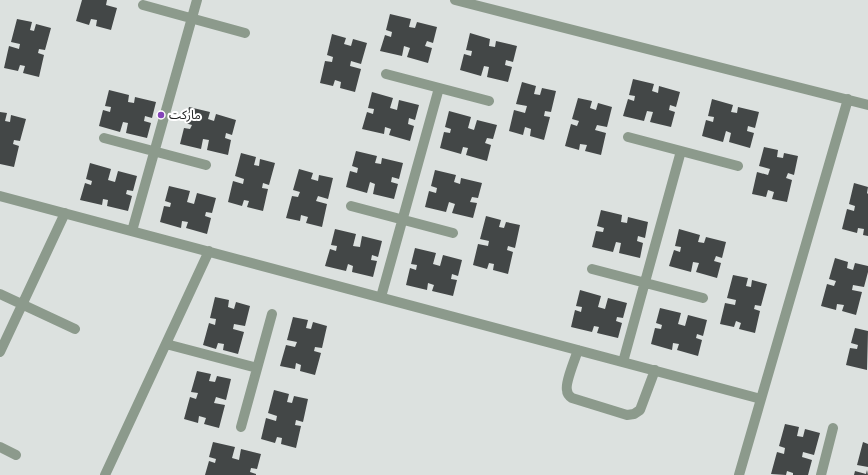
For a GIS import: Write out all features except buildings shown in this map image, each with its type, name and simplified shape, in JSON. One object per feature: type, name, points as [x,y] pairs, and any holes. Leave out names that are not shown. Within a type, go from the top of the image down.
[{"type":"street","points":[[132,231],[197,0]]},
{"type":"street","points":[[455,0],[868,105]]},
{"type":"street","points":[[143,5],[245,33]]},
{"type":"street","points":[[386,74],[489,101]]},
{"type":"street","points":[[381,297],[439,88]]},
{"type":"street","points":[[739,475],[848,99]]},
{"type":"street","points":[[628,137],[738,166]]},
{"type":"street","points":[[104,138],[206,165]]},
{"type":"street","points":[[622,362],[681,151]]},
{"type":"street","points":[[0,196],[761,399]]},
{"type":"street","points":[[351,206],[454,233]]},
{"type":"street","points":[[0,352],[66,213]]},
{"type":"street","points":[[117,475],[106,474],[209,251]]},
{"type":"street","points":[[592,269],[703,298]]},
{"type":"street","points":[[0,294],[75,329]]},
{"type":"street","points":[[241,426],[272,314]]},
{"type":"street","points":[[166,344],[257,368]]},
{"type":"street","points":[[578,350],[567,386],[567,393],[569,396],[627,415],[634,414],[640,410],[655,370]]},
{"type":"street","points":[[821,475],[833,428]]},
{"type":"street","points":[[0,447],[16,455]]},
{"type":"place","name":"ماركت","points":[[161,115]]}]
